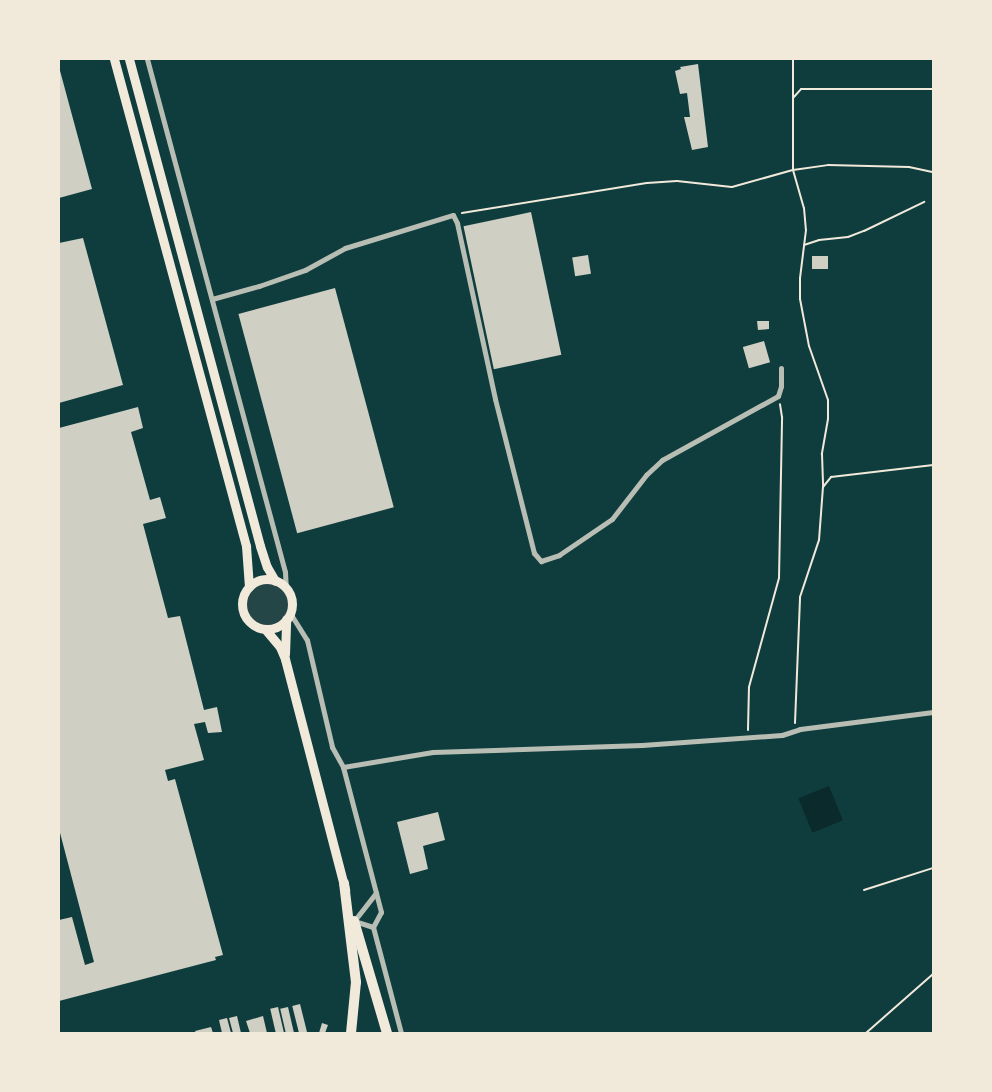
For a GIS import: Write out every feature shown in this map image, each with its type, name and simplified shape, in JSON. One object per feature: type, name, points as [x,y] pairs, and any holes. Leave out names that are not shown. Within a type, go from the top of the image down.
[{"type":"highway","points":[[344,884],[356,982],[351,1033]]},
{"type":"highway","points":[[354,921],[386,1030]]},
{"type":"main road","points":[[114,59],[246,546],[250,587]]},
{"type":"main road","points":[[129,59],[260,546],[267,567],[275,581],[286,588],[292,604],[288,616],[285,659]]},
{"type":"main road","points":[[275,581],[261,580],[250,587],[242,601],[243,609],[250,622],[265,629],[280,647],[285,659],[354,921]]},
{"type":"main road","points":[[265,629],[273,628],[288,616]]},
{"type":"street","points":[[147,59],[285,572],[286,588]]},
{"type":"street","points":[[212,300],[305,270],[345,248],[453,215],[457,223],[495,399],[531,543],[537,558],[542,561],[559,555],[612,519],[646,475],[667,457],[778,396],[781,386],[781,368]]},
{"type":"street","points":[[288,616],[307,640],[332,747],[343,766],[381,912],[373,928],[402,1033]]},
{"type":"street","points":[[343,766],[433,752],[642,745],[782,734],[795,730],[933,712]]},
{"type":"street","points":[[373,928],[354,921],[376,893]]},
{"type":"path","points":[[793,59],[793,170],[804,208],[804,245],[800,278],[803,319],[809,346],[828,400],[828,419],[822,454],[824,486],[819,540],[800,597],[795,730]]},
{"type":"path","points":[[793,98],[802,89],[933,89]]},
{"type":"path","points":[[453,215],[647,183],[677,181],[732,187],[793,170],[828,165],[909,167],[933,172]]},
{"type":"path","points":[[804,245],[864,231],[924,202]]},
{"type":"path","points":[[748,737],[749,687],[779,578],[782,416],[778,396]]},
{"type":"path","points":[[824,486],[831,477],[933,465]]},
{"type":"path","points":[[864,890],[933,868]]},
{"type":"path","points":[[866,1033],[933,974]]},
{"type":"shaded area","points":[[263,582],[271,582],[283,588],[289,604],[283,620],[271,626],[263,626],[251,620],[245,608],[245,600],[251,588]]},
{"type":"shaded area","points":[[829,786],[843,820],[812,833],[798,798]]},
{"type":"building","points":[[698,64],[708,147],[692,150],[684,117],[690,117],[687,93],[680,94],[675,71],[681,69],[680,67]]},
{"type":"building","points":[[59,67],[92,189],[59,198]]},
{"type":"building","points":[[531,212],[561,355],[494,369],[464,226]]},
{"type":"building","points":[[83,238],[123,385],[59,403],[59,243]]},
{"type":"building","points":[[588,255],[591,274],[575,276],[572,258]]},
{"type":"building","points":[[812,256],[828,256],[828,269],[812,269]]},
{"type":"building","points":[[335,288],[394,507],[297,533],[238,314]]},
{"type":"building","points":[[757,321],[769,321],[769,329],[758,330]]},
{"type":"building","points":[[764,341],[770,362],[749,368],[743,347]]},
{"type":"building","points":[[138,407],[143,428],[131,432],[150,500],[160,497],[166,518],[143,524],[168,618],[180,616],[204,710],[217,707],[222,732],[208,733],[205,722],[194,724],[204,760],[165,770],[168,781],[175,779],[223,955],[215,957],[216,960],[59,1001],[59,920],[72,917],[85,965],[94,962],[59,829],[59,428]]},
{"type":"building","points":[[438,812],[445,840],[423,846],[428,869],[410,874],[397,822]]},
{"type":"building","points":[[300,1004],[307,1033],[299,1033],[292,1006]]},
{"type":"building","points":[[278,1007],[284,1033],[276,1033],[270,1009]]},
{"type":"building","points":[[288,1007],[294,1033],[286,1033],[280,1009]]},
{"type":"building","points":[[237,1016],[241,1033],[233,1033],[229,1018]]},
{"type":"building","points":[[263,1016],[267,1033],[250,1033],[246,1021]]},
{"type":"building","points":[[227,1018],[231,1033],[222,1033],[219,1020]]},
{"type":"building","points":[[322,1023],[328,1025],[325,1033],[319,1033]]},
{"type":"building","points":[[211,1027],[213,1033],[196,1033],[195,1031]]}]
